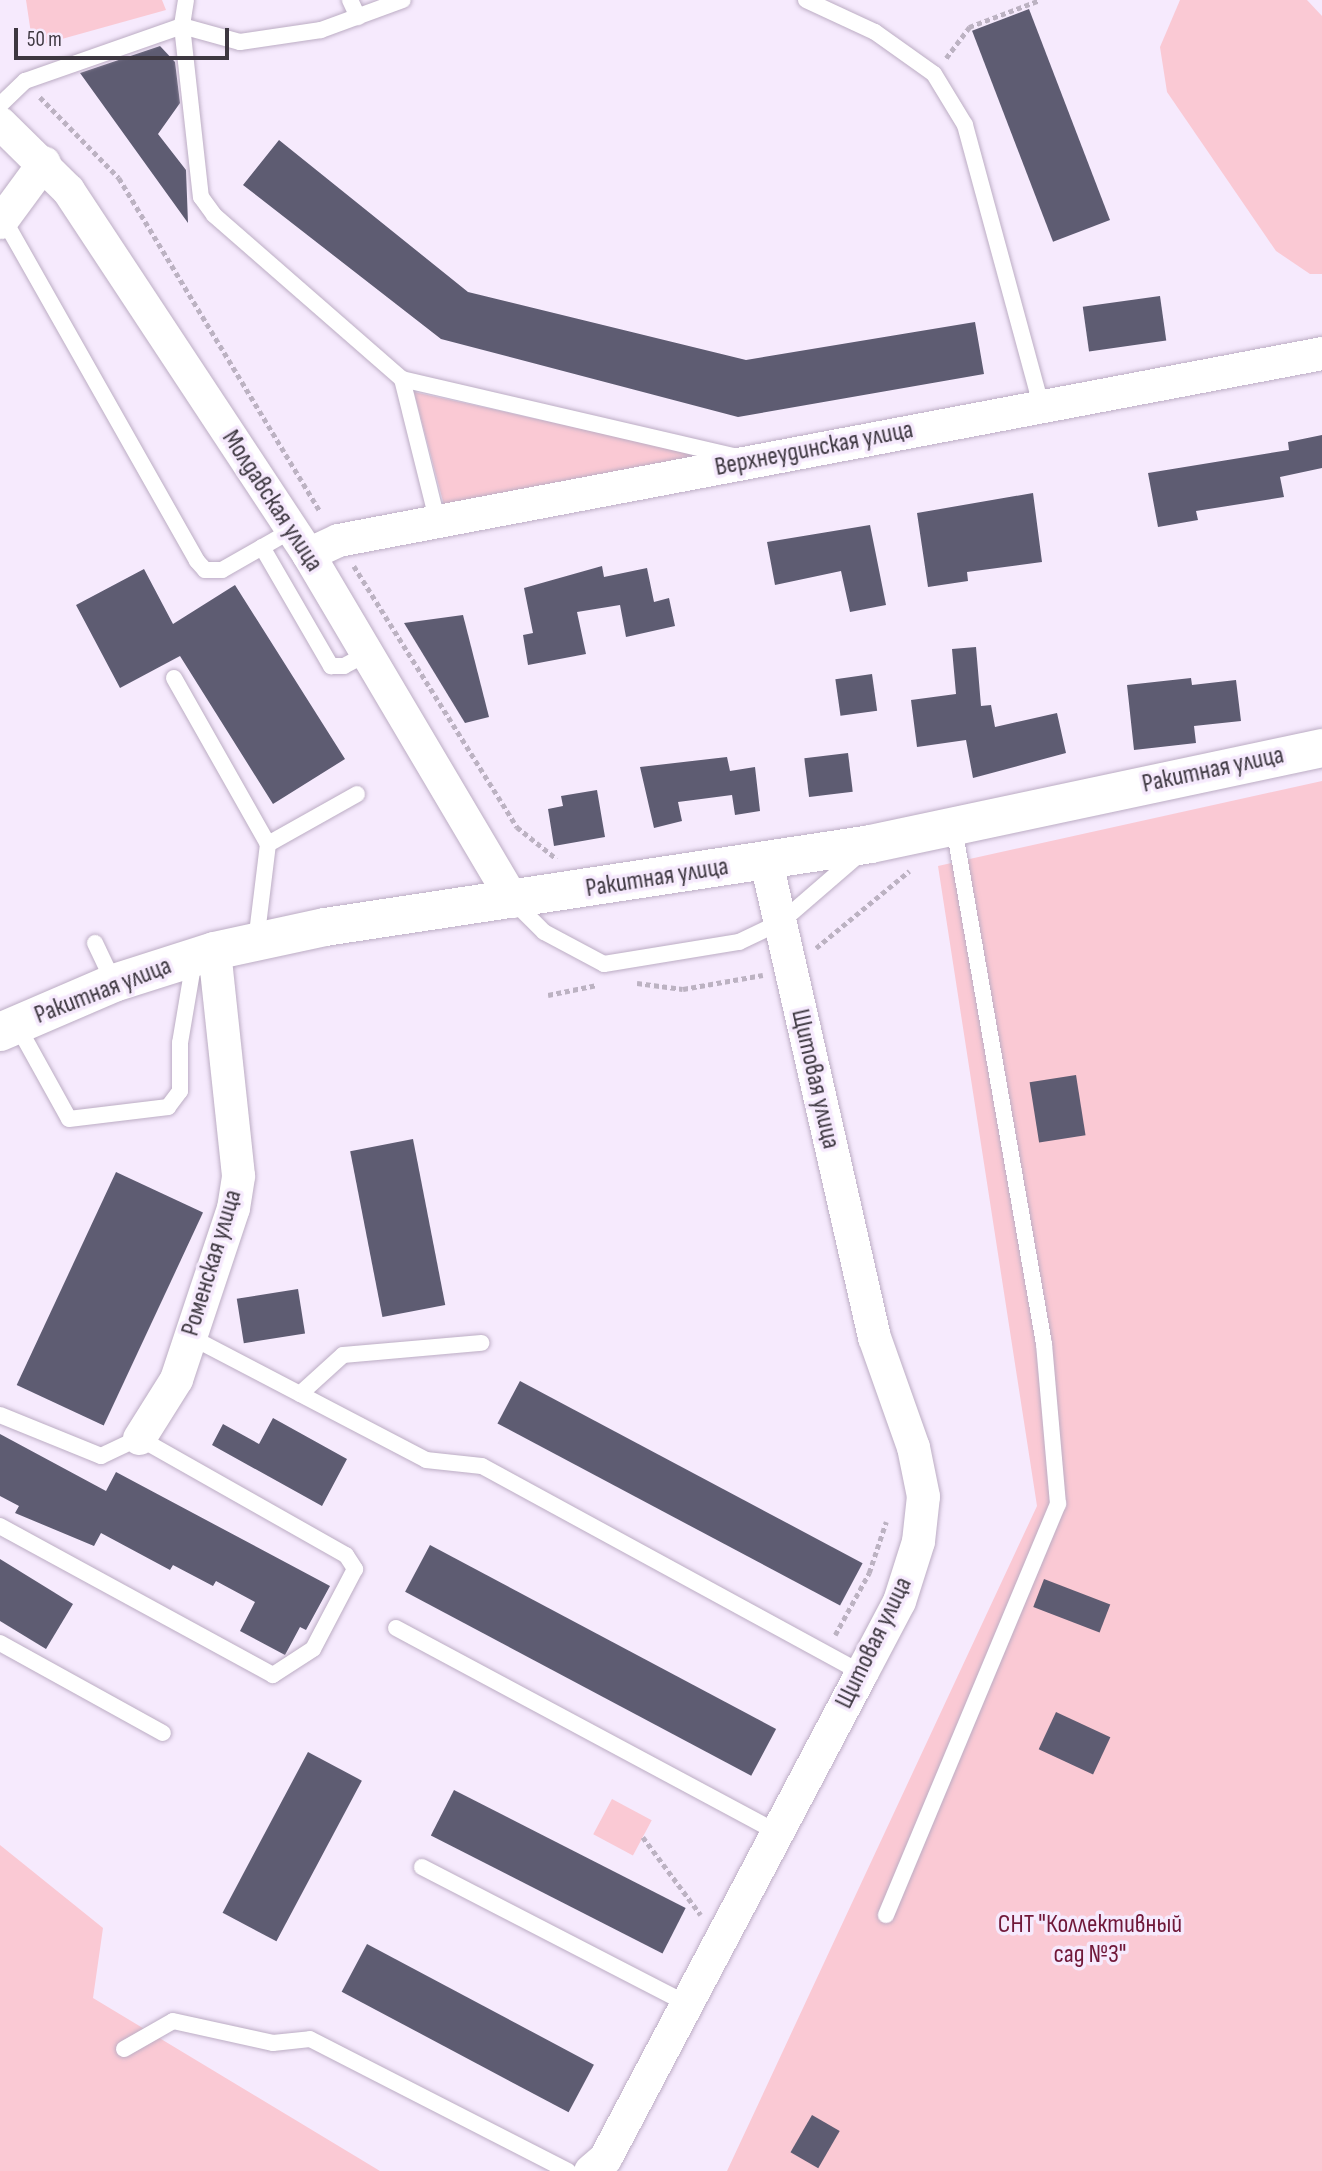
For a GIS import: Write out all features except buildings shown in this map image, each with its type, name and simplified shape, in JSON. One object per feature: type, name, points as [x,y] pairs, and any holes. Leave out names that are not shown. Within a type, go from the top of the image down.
[{"type":"street","name":"Молдавская улица","points":[[0,123],[44,162],[300,542],[513,901]]},
{"type":"street","points":[[1,220],[44,162]]},
{"type":"street","name":"Верхнеудинская улица","points":[[300,542],[338,540],[439,524],[1041,404],[1322,353]]},
{"type":"street","name":"Ракитная улица","points":[[8,1029],[114,983],[204,954],[256,942],[871,844],[956,835],[1322,748]]},
{"type":"street","name":"Щитовая улица","points":[[590,2171],[605,2158],[862,1673],[899,1601],[919,1541],[923,1496],[913,1447],[874,1337],[770,977],[780,922],[766,861]]},
{"type":"street","name":"Роменская улица","points":[[139,1438],[166,1400],[191,1337],[238,1175],[204,954]]},
{"type":"lane","points":[[186,0],[182,26],[201,197],[214,215],[402,380],[755,461]]},
{"type":"lane","points":[[350,0],[358,17]]},
{"type":"lane","points":[[0,105],[25,81],[182,26],[240,42],[321,30],[403,0]]},
{"type":"lane","points":[[806,0],[875,32],[934,74],[965,125],[1041,404]]},
{"type":"lane","points":[[1,220],[197,561],[214,572],[262,547],[300,542]]},
{"type":"lane","points":[[402,380],[439,524]]},
{"type":"lane","points":[[262,547],[331,666],[344,666],[367,653]]},
{"type":"lane","points":[[174,678],[268,844],[256,942]]},
{"type":"lane","points":[[268,844],[357,794]]},
{"type":"lane","points":[[886,1915],[1058,1504],[1044,1344],[956,835]]},
{"type":"lane","points":[[513,901],[544,932],[604,964],[738,942],[780,922],[871,844]]},
{"type":"lane","points":[[95,943],[114,983]]},
{"type":"lane","points":[[8,1029],[68,1119],[168,1107],[180,1091],[180,1043],[204,954]]},
{"type":"lane","points":[[191,1337],[426,1461],[482,1466],[862,1673]]},
{"type":"lane","points":[[300,1394],[343,1355],[481,1343]]},
{"type":"lane","points":[[0,1415],[102,1456],[139,1438],[353,1561],[355,1569],[313,1649],[280,1673],[264,1673],[0,1526]]},
{"type":"lane","points":[[396,1628],[777,1832]]},
{"type":"lane","points":[[0,1643],[163,1733]]},
{"type":"lane","points":[[422,1867],[686,2003]]},
{"type":"lane","points":[[124,2049],[173,2021],[272,2043],[310,2039],[568,2171]]},
{"type":"path","points":[[934,74],[969,27],[1040,0]]},
{"type":"path","points":[[25,81],[119,178],[338,540],[517,827],[561,863]]},
{"type":"path","points":[[631,982],[683,989],[770,977],[956,835]]},
{"type":"path","points":[[548,995],[606,983]]},
{"type":"path","points":[[825,1654],[869,1573],[887,1518]]},
{"type":"path","points":[[643,1837],[709,1923]]},
{"type":"green space","points":[[26,0],[162,0],[166,10],[33,47]]},
{"type":"green space","points":[[1180,0],[1307,0],[1322,16],[1322,274],[1310,274],[1276,251],[1167,92],[1160,47]]},
{"type":"green space","points":[[414,392],[710,457],[445,509]]},
{"type":"green space","name":"СНТ \"Коллективный сад №3\"","points":[[1322,781],[1322,2171],[727,2171],[1037,1506],[938,866]]},
{"type":"green space","points":[[612,1799],[652,1820],[633,1855],[593,1834]]},
{"type":"green space","points":[[0,1845],[103,1928],[93,1998],[380,2171],[0,2171]]}]
